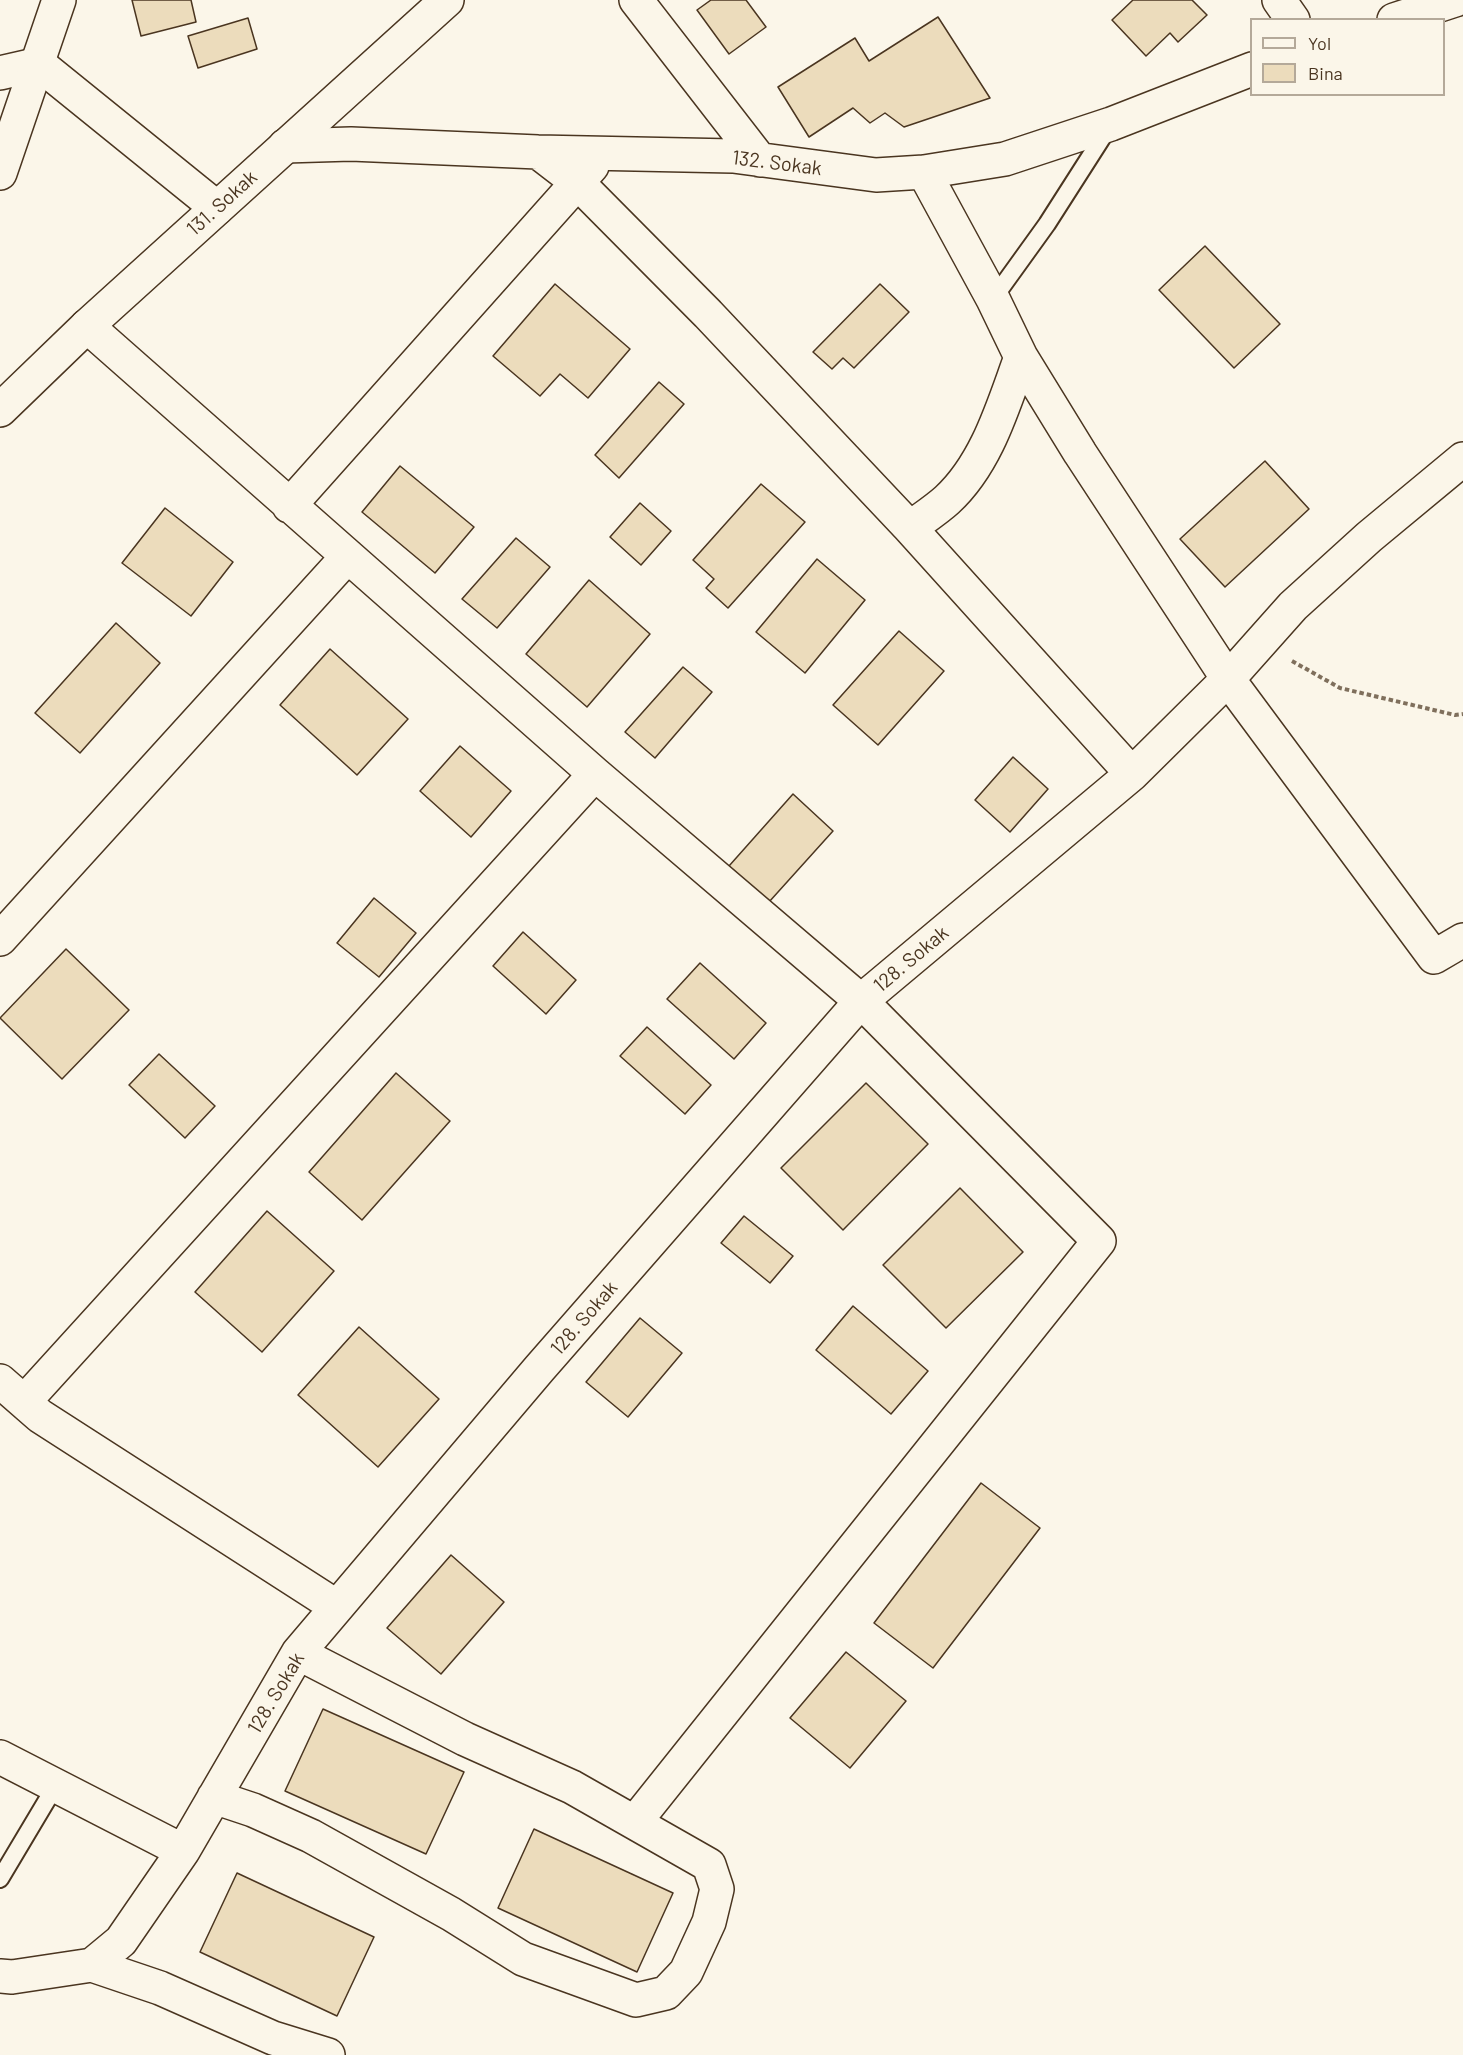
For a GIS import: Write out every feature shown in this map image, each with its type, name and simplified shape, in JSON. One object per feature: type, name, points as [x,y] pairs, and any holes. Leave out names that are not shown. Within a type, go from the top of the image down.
[{"type":"street","points":[[0,173],[59,0]]},
{"type":"street","name":"131. Sokak","points":[[0,410],[87,326],[447,0]]},
{"type":"street","points":[[636,0],[760,160]]},
{"type":"street","points":[[1279,0],[1292,18]]},
{"type":"street","points":[[1400,18],[1455,0]]},
{"type":"street","points":[[0,73],[39,64]]},
{"type":"street","points":[[39,64],[217,208]]},
{"type":"street","name":"132. Sokak","points":[[285,146],[351,144],[538,152],[733,156],[876,175],[924,172],[1005,159],[1111,124],[1250,69]]},
{"type":"street","points":[[538,152],[577,182],[708,314],[910,528],[1132,774]]},
{"type":"street","points":[[289,506],[603,153]]},
{"type":"street","points":[[924,172],[993,299],[1021,357],[1080,453],[1228,679],[1434,957],[1463,940]]},
{"type":"street","points":[[87,326],[595,774],[861,1001],[1099,1241],[635,1822]]},
{"type":"street","points":[[910,528],[948,499],[970,472],[988,442],[1021,357]]},
{"type":"street","name":"128. Sokak","points":[[92,1965],[121,1941],[183,1851],[298,1653],[539,1369],[861,1001],[1132,774],[1228,679],[1293,606],[1369,537],[1463,459]]},
{"type":"street","points":[[0,939],[348,556]]},
{"type":"street","points":[[337,1607],[40,1416],[12,1391],[595,774]]},
{"type":"street","points":[[214,1797],[253,1810],[311,1836],[451,1914],[523,1959],[636,2000],[666,1993],[686,1972],[709,1922],[717,1889],[709,1864],[572,1787],[465,1738],[298,1653]]},
{"type":"street","points":[[0,1757],[183,1851]]},
{"type":"street","points":[[0,1976],[12,1977],[92,1965],[160,1988],[273,2038],[328,2055]]},
{"type":"lane","points":[[993,299],[1047,224],[1111,124]]},
{"type":"lane","points":[[0,1879],[56,1785]]},
{"type":"path","points":[[1259,644],[1340,688],[1455,716],[1463,714]]},
{"type":"building","points":[[132,0],[191,0],[196,22],[141,36]]},
{"type":"building","points":[[711,0],[746,0],[766,27],[729,54],[697,10]]},
{"type":"building","points":[[1133,0],[1192,0],[1207,15],[1178,42],[1170,33],[1146,56],[1112,20]]},
{"type":"building","points":[[938,17],[990,98],[904,127],[885,113],[870,123],[853,108],[809,137],[778,87],[855,38],[869,61]]},
{"type":"building","points":[[248,18],[257,49],[198,68],[188,36]]},
{"type":"building","points":[[1205,246],[1280,324],[1234,368],[1159,290]]},
{"type":"building","points":[[555,284],[630,349],[588,398],[560,374],[540,396],[493,356]]},
{"type":"building","points":[[880,284],[909,312],[854,368],[843,358],[832,369],[813,352]]},
{"type":"building","points":[[659,382],[684,404],[619,478],[595,455]]},
{"type":"building","points":[[1265,461],[1309,509],[1225,587],[1180,539]]},
{"type":"building","points":[[400,466],[474,527],[435,573],[362,512]]},
{"type":"building","points":[[761,484],[805,522],[728,608],[706,588],[714,579],[693,560]]},
{"type":"building","points":[[640,503],[671,531],[641,565],[610,537]]},
{"type":"building","points":[[165,508],[233,562],[191,616],[122,563]]},
{"type":"building","points":[[516,538],[550,567],[497,628],[462,599]]},
{"type":"building","points":[[817,559],[865,600],[805,673],[756,632]]},
{"type":"building","points":[[589,580],[650,634],[587,707],[526,654]]},
{"type":"building","points":[[116,623],[160,663],[80,753],[35,713]]},
{"type":"building","points":[[899,631],[944,671],[878,745],[833,705]]},
{"type":"building","points":[[330,649],[408,719],[357,775],[280,705]]},
{"type":"building","points":[[683,667],[712,692],[655,758],[625,732]]},
{"type":"building","points":[[460,746],[511,791],[471,837],[420,791]]},
{"type":"building","points":[[1013,757],[1048,789],[1010,832],[975,800]]},
{"type":"building","points":[[793,794],[833,831],[769,902],[729,866]]},
{"type":"building","points":[[374,898],[416,933],[379,977],[337,943]]},
{"type":"building","points":[[523,932],[576,980],[546,1014],[493,966]]},
{"type":"building","points":[[66,949],[129,1010],[62,1079],[0,1018]]},
{"type":"building","points":[[700,963],[766,1023],[734,1059],[667,999]]},
{"type":"building","points":[[647,1027],[711,1085],[685,1114],[620,1056]]},
{"type":"building","points":[[159,1054],[215,1106],[185,1138],[129,1085]]},
{"type":"building","points":[[396,1073],[450,1121],[362,1220],[309,1172]]},
{"type":"building","points":[[866,1083],[928,1144],[843,1230],[781,1168]]},
{"type":"building","points":[[960,1188],[1023,1252],[946,1328],[883,1265]]},
{"type":"building","points":[[267,1211],[334,1271],[262,1352],[195,1292]]},
{"type":"building","points":[[744,1216],[793,1256],[770,1283],[721,1243]]},
{"type":"building","points":[[853,1306],[928,1371],[891,1414],[816,1350]]},
{"type":"building","points":[[640,1318],[682,1353],[628,1417],[586,1382]]},
{"type":"building","points":[[359,1327],[439,1399],[378,1467],[298,1395]]},
{"type":"building","points":[[981,1483],[1040,1528],[933,1668],[874,1623]]},
{"type":"building","points":[[451,1555],[504,1602],[441,1674],[387,1628]]},
{"type":"building","points":[[846,1652],[906,1701],[850,1768],[790,1718]]},
{"type":"building","points":[[323,1709],[464,1772],[426,1854],[285,1791]]},
{"type":"building","points":[[534,1829],[673,1893],[637,1972],[498,1908]]},
{"type":"building","points":[[237,1873],[374,1937],[337,2016],[200,1952]]}]
